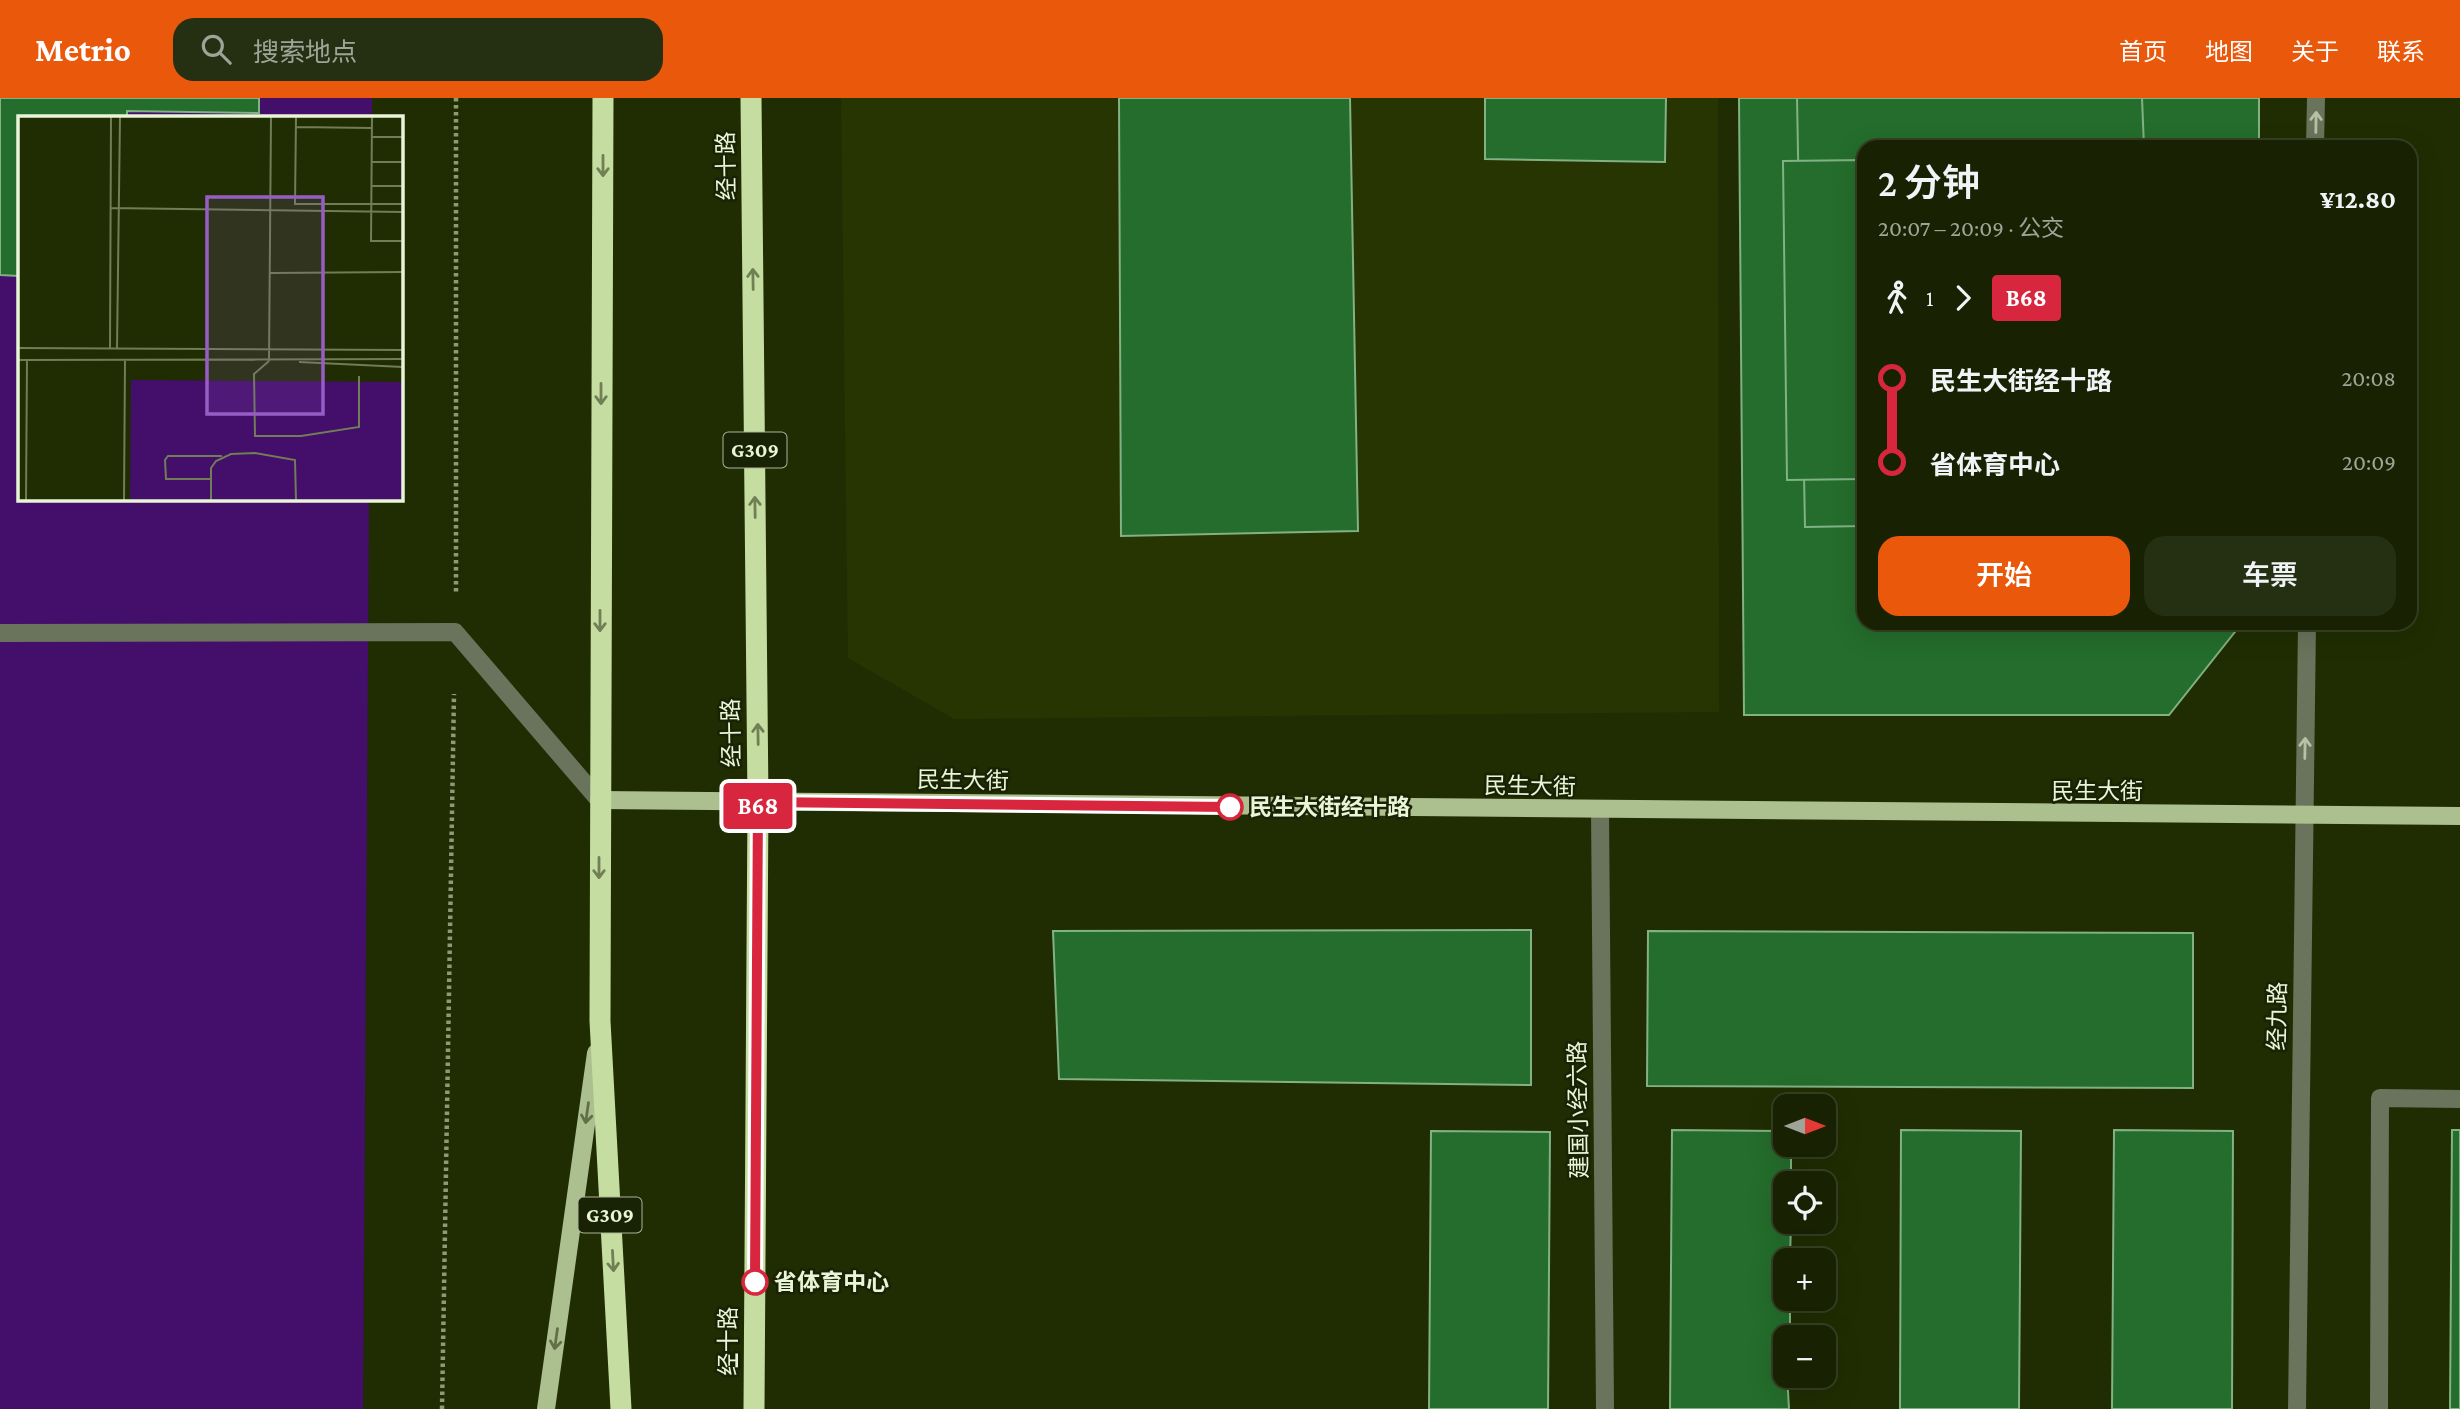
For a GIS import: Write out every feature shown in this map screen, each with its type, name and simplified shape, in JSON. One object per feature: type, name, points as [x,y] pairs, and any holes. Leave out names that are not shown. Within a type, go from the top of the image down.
[{"type":"highway","name":"G309","points":[[603,98],[600,1021],[621,1409]]},
{"type":"highway","name":"经十路","points":[[751,98],[758,802],[754,1409]]},
{"type":"main road","name":"民生大街","points":[[599,800],[2460,817]]},
{"type":"main road","points":[[546,1409],[600,1021]]},
{"type":"street","points":[[2315,140],[2316,98]]},
{"type":"street","name":"经九路","points":[[2297,1409],[2307,630]]},
{"type":"street","points":[[0,633],[455,632],[599,800]]},
{"type":"street","name":"建国小经六路","points":[[1600,811],[1605,1409]]},
{"type":"street","points":[[2379,1409],[2380,1098],[2460,1099]]},
{"type":"path","points":[[442,1409],[455,632],[456,98]]},
{"type":"shaded area","points":[[0,98],[372,98],[372,116],[18,116],[18,500],[369,500],[363,1409],[0,1409]]},
{"type":"shaded area","points":[[841,98],[1718,98],[1719,712],[954,719],[848,658]]},
{"type":"building","points":[[0,98],[259,98],[259,113],[127,111],[127,116],[18,116],[18,276],[0,275]]},
{"type":"building","points":[[1119,98],[1350,98],[1358,531],[1121,536]]},
{"type":"building","points":[[1485,98],[1666,98],[1665,162],[1485,159]]},
{"type":"building","points":[[1739,98],[2259,98],[2259,140],[1857,140],[1857,630],[2236,630],[2169,715],[1744,715]]},
{"type":"building","points":[[1797,98],[2142,98],[2144,140],[1857,140],[1857,526],[1805,527]]},
{"type":"building","points":[[1857,160],[1857,479],[1787,480],[1783,161]]},
{"type":"building","points":[[1531,930],[1531,1085],[1059,1079],[1053,931]]},
{"type":"building","points":[[1648,931],[2193,933],[2193,1088],[1647,1086]]},
{"type":"building","points":[[1672,1130],[1773,1131],[1773,1157],[1791,1157],[1791,1171],[1773,1171],[1773,1234],[1791,1234],[1790,1248],[1773,1248],[1773,1311],[1790,1311],[1790,1325],[1773,1325],[1773,1388],[1788,1388],[1789,1409],[1670,1409]]},
{"type":"building","points":[[1901,1130],[2021,1131],[2019,1409],[1900,1409]]},
{"type":"building","points":[[2114,1130],[2233,1131],[2232,1409],[2112,1409]]},
{"type":"building","points":[[2452,1130],[2460,1130],[2460,1409],[2450,1409]]},
{"type":"building","points":[[1431,1131],[1550,1132],[1548,1409],[1429,1409]]},
{"type":"bus line","name":"B68","points":[[755,1282],[758,802],[1230,807]]},
{"type":"place","name":"民生大街经十路","points":[[1230,807]]},
{"type":"place","name":"省体育中心","points":[[755,1282]]}]
